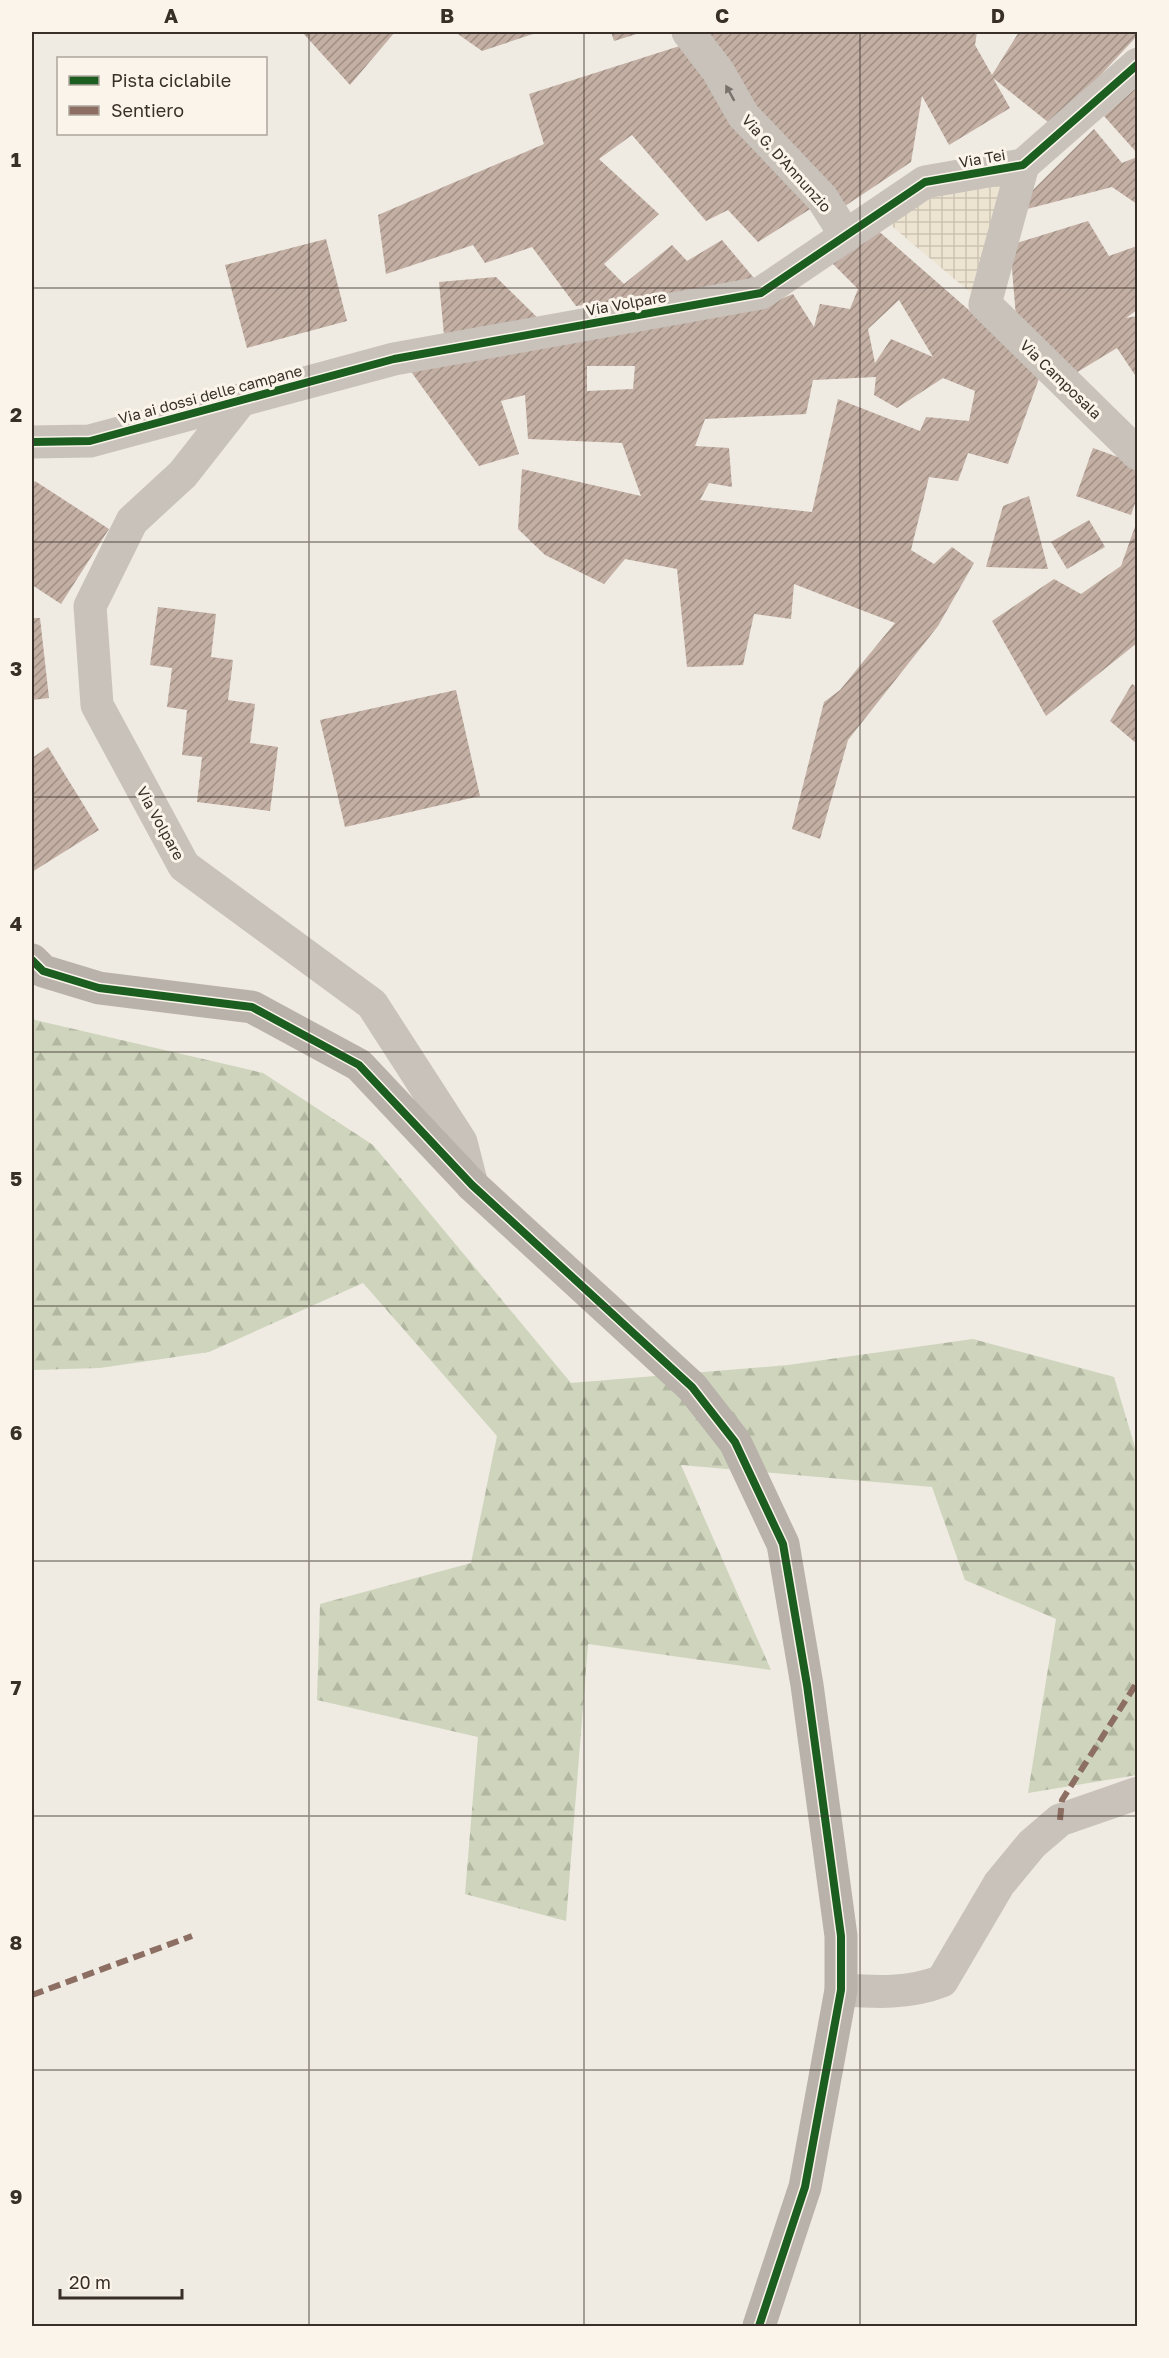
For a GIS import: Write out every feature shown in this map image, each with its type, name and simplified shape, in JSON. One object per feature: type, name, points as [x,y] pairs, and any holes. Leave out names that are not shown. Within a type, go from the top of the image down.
[{"type":"street","name":"Via G. D'Annunzio","points":[[688,32],[718,70],[743,116],[822,198],[846,236]]},
{"type":"street","name":"Via Tei","points":[[846,236],[925,182],[1023,165],[1137,64]]},
{"type":"street","name":"Via Tei","points":[[984,304],[1023,165]]},
{"type":"street","name":"Via Volpare","points":[[394,359],[761,293],[846,236]]},
{"type":"street","name":"Via Camposala","points":[[984,304],[1137,453]]},
{"type":"street","name":"Via ai dossi delle campane","points":[[32,442],[90,441],[394,359]]},
{"type":"street","name":"Via Volpare","points":[[241,400],[183,474],[132,521],[90,606],[97,705],[184,866],[372,1004],[461,1142],[472,1185]]},
{"type":"street","points":[[32,960],[43,971],[99,988],[252,1007],[359,1065],[472,1185],[692,1386],[735,1442],[783,1544],[807,1685],[841,1936],[841,1990],[805,2187],[759,2326]]},
{"type":"street","points":[[841,1990],[890,1993],[926,1988],[942,1982],[999,1884],[1032,1844],[1060,1820],[1137,1793]]},
{"type":"green space","points":[[32,1016],[35,1020],[263,1073],[373,1145],[571,1383],[788,1365],[973,1339],[1114,1377],[1137,1454],[1137,1775],[1028,1793],[1056,1619],[965,1580],[932,1487],[681,1465],[771,1670],[588,1644],[566,1921],[465,1894],[478,1737],[317,1700],[320,1604],[471,1563],[497,1436],[363,1283],[209,1352],[100,1368],[33,1370],[32,1373]]},
{"type":"shaded area","points":[[1005,179],[971,293],[887,222],[930,192]]},
{"type":"building","points":[[302,32],[395,32],[350,85]]},
{"type":"building","points":[[455,32],[539,32],[482,51]]},
{"type":"building","points":[[611,32],[643,32],[614,41]]},
{"type":"building","points":[[705,32],[977,32],[975,45],[992,75],[1019,32],[1137,32],[1137,36],[1053,126],[993,78],[1010,108],[949,145],[922,96],[911,162],[845,206],[761,121]]},
{"type":"building","points":[[686,44],[815,206],[758,242],[728,210],[706,221],[632,135],[599,159],[659,214],[604,264],[624,284],[672,245],[687,261],[722,240],[759,284],[576,306],[532,247],[485,263],[473,245],[386,274],[378,215],[544,144],[529,94]]},
{"type":"building","points":[[1137,87],[1137,153],[1104,116]]},
{"type":"building","points":[[1094,129],[1122,163],[1137,157],[1137,204],[1112,187],[1027,209],[1021,202]]},
{"type":"building","points":[[1088,221],[1109,256],[1137,246],[1137,310],[1126,318],[1137,316],[1137,378],[1117,348],[1074,374],[1016,317],[1010,245]]},
{"type":"building","points":[[875,228],[1041,373],[1008,464],[968,453],[958,481],[929,477],[911,550],[934,564],[952,547],[974,563],[938,626],[848,740],[820,839],[792,829],[824,702],[840,690],[895,623],[794,584],[791,619],[754,614],[743,665],[687,667],[677,569],[625,559],[604,584],[545,555],[518,529],[522,469],[641,496],[622,443],[528,439],[525,395],[501,401],[519,454],[479,466],[407,366],[754,310],[793,294],[814,327],[820,304],[850,309],[858,289],[827,258]],"holes":[[[899,300],[933,357],[891,339],[875,363],[868,329]],[[587,366],[635,366],[633,389],[587,391]],[[876,377],[874,395],[897,408],[943,378],[975,391],[969,421],[926,417],[920,431],[838,399],[812,512],[700,500],[709,483],[732,487],[729,448],[695,446],[705,419],[806,414],[813,380]]]},
{"type":"building","points":[[326,239],[347,321],[247,348],[225,265]]},
{"type":"building","points":[[496,277],[545,325],[444,335],[439,282]]},
{"type":"building","points":[[1093,448],[1137,464],[1137,498],[1131,515],[1076,496]]},
{"type":"building","points":[[35,481],[109,529],[61,604],[32,585],[32,486]]},
{"type":"building","points":[[1029,496],[1048,569],[986,567],[1003,506]]},
{"type":"building","points":[[1089,520],[1105,547],[1067,569],[1051,542]]},
{"type":"building","points":[[1137,521],[1137,643],[1046,716],[992,621],[1054,579],[1081,594],[1121,566]]},
{"type":"building","points":[[158,607],[216,614],[211,657],[233,660],[228,700],[255,704],[250,743],[278,747],[270,811],[197,802],[202,757],[182,755],[187,710],[167,707],[172,668],[150,665]]},
{"type":"building","points":[[32,618],[40,618],[49,698],[32,700]]},
{"type":"building","points":[[1132,684],[1137,687],[1137,744],[1110,721]]},
{"type":"building","points":[[456,690],[480,796],[345,827],[320,720]]},
{"type":"building","points":[[48,747],[99,830],[32,872],[32,758]]},
{"type":"marked path","points":[[1060,1820],[1062,1800],[1138,1681]]},
{"type":"marked path","points":[[32,1995],[192,1936]]},
{"type":"cycle path","points":[[32,442],[90,441],[394,359],[761,293],[925,182],[1023,165],[1138,64]]},
{"type":"cycle path","points":[[32,960],[43,971],[99,988],[252,1007],[359,1065],[472,1185],[692,1387],[735,1442],[783,1544],[807,1685],[841,1936],[841,1990],[805,2187],[759,2326]]}]
